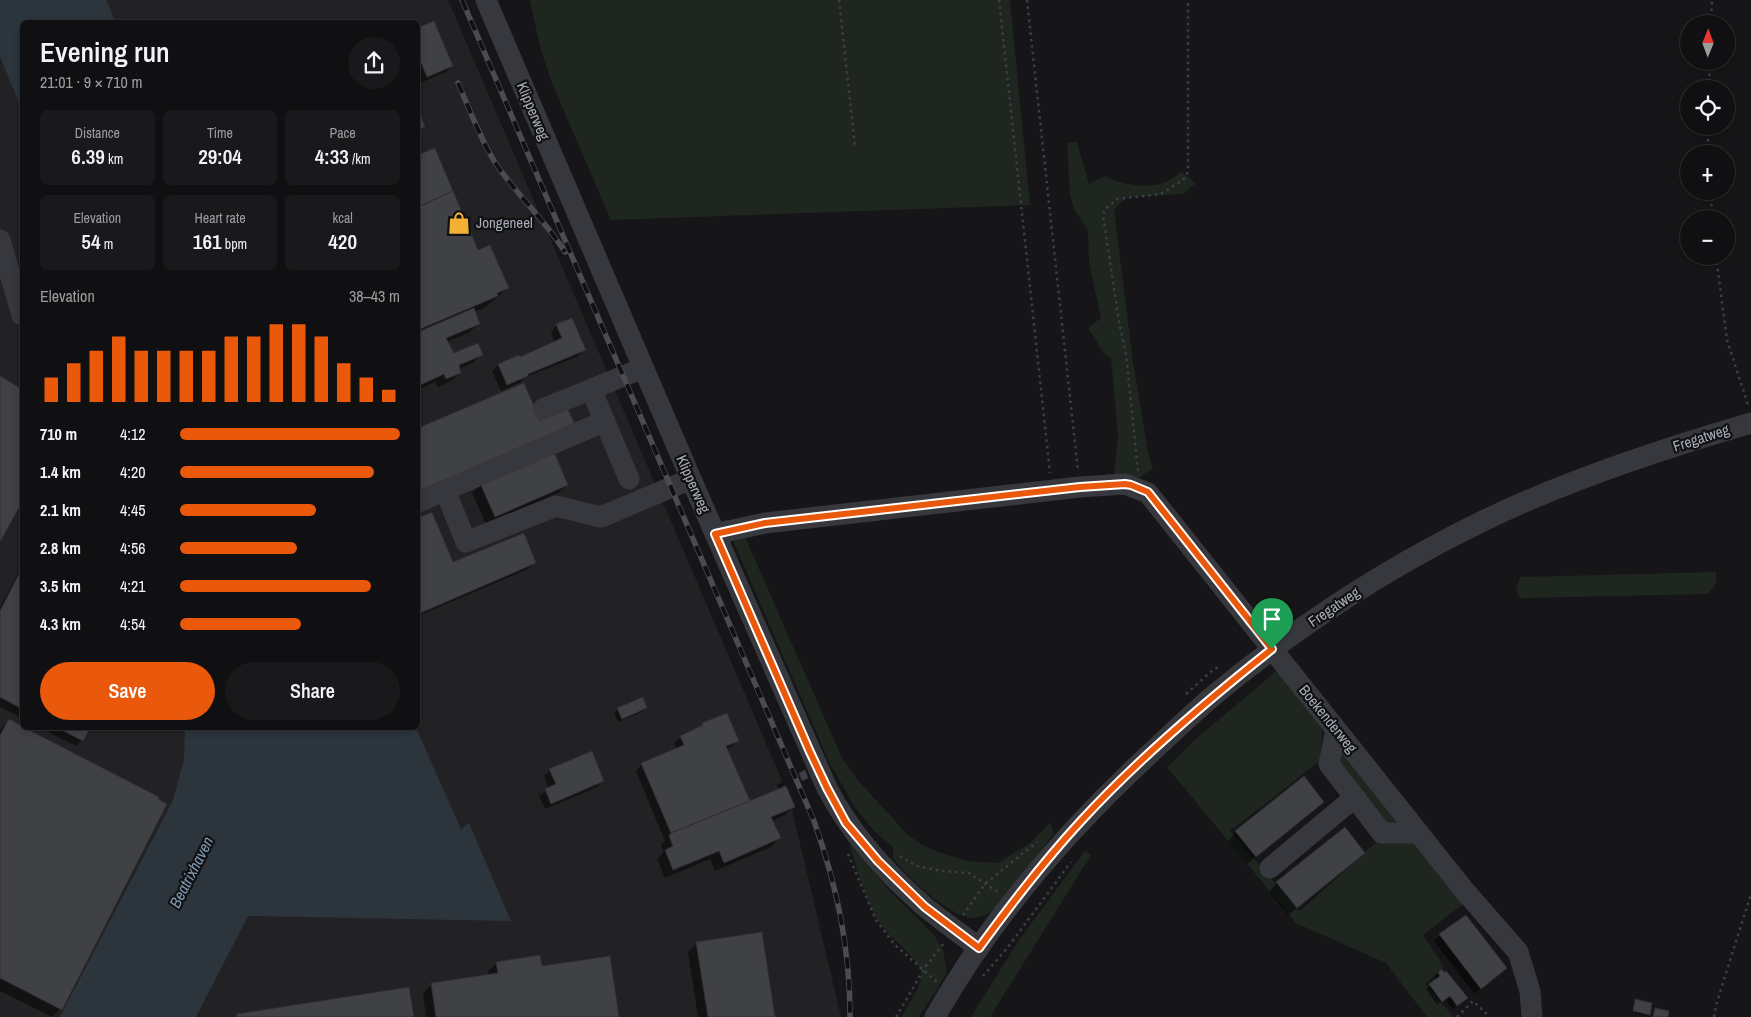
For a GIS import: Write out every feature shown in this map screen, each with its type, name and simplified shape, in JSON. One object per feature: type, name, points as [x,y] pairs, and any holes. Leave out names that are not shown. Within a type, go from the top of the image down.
[{"type":"street","name":"Klipperweg","points":[[486,0],[691,479],[812,758],[827,788],[846,823],[878,861],[925,907],[979,948]]},
{"type":"street","points":[[0,240],[20,308]]},
{"type":"street","points":[[544,409],[643,368]]},
{"type":"street","points":[[591,389],[629,479]]},
{"type":"street","name":"Fregatweg","points":[[934,1017],[1012,902],[1081,821],[1123,779],[1211,698],[1272,649],[1384,574],[1484,520],[1605,470],[1699,438],[1750,415]]},
{"type":"street","points":[[420,501],[605,421]]},
{"type":"street","points":[[445,490],[466,542],[556,506],[601,517],[691,479]]},
{"type":"street","name":"Boekenderweg","points":[[715,534],[765,523],[1080,487],[1125,484],[1148,492],[1418,833],[1518,952],[1530,992],[1532,1017]]},
{"type":"street","points":[[1336,729],[1329,764],[1354,798],[1382,833],[1418,833]]},
{"type":"street","points":[[1270,868],[1354,798]]},
{"type":"path","points":[[839,0],[855,147]]},
{"type":"path","points":[[999,0],[1052,491]]},
{"type":"path","points":[[1027,0],[1080,487]]},
{"type":"path","points":[[1137,488],[1138,473],[1126,354],[1119,322],[1104,209],[1118,199],[1161,194],[1183,180],[1188,172],[1188,0]]},
{"type":"path","points":[[1711,15],[1712,0]]},
{"type":"path","points":[[1717,265],[1727,340],[1750,415]]},
{"type":"path","points":[[846,823],[846,848],[876,920],[895,945],[950,992]]},
{"type":"path","points":[[895,852],[916,866],[942,871],[970,873],[985,884]]},
{"type":"path","points":[[1714,1017],[1716,1005],[1751,894]]},
{"type":"path","points":[[1457,1017],[1474,1001],[1490,1017]]},
{"type":"shaded area","name":"Beatrixhaven","points":[[0,0],[448,0],[789,797],[841,1017],[0,1017]]},
{"type":"shaded area","points":[[530,0],[1010,0],[1030,205],[611,220],[551,81],[540,47]]},
{"type":"shaded area","points":[[1077,142],[1089,184],[1104,176],[1117,181],[1146,186],[1165,182],[1181,172],[1196,183],[1183,194],[1128,197],[1114,209],[1133,362],[1148,453],[1153,468],[1139,478],[1114,477],[1118,435],[1111,358],[1103,352],[1088,328],[1101,318],[1089,262],[1088,230],[1074,209],[1070,194],[1067,143]]},
{"type":"shaded area","points":[[724,520],[738,521],[842,758],[856,778],[907,834],[922,845],[938,852],[967,861],[998,863],[1030,843],[1050,823],[1054,833],[996,909],[984,915],[971,918],[962,916],[940,903],[908,875],[893,858],[893,847],[874,831],[856,809],[830,764]]},
{"type":"shaded area","points":[[1716,572],[1716,584],[1708,594],[1520,598],[1516,590],[1520,577]]},
{"type":"shaded area","points":[[1276,671],[1287,679],[1323,725],[1320,761],[1230,831],[1300,911],[1381,838],[1414,837],[1466,902],[1423,935],[1444,967],[1425,984],[1454,1017],[1427,1017],[1386,963],[1296,923],[1167,767],[1196,739]]},
{"type":"shaded area","points":[[1338,740],[1407,827],[1389,828],[1334,758]]},
{"type":"shaded area","points":[[849,842],[890,891],[934,935],[943,950],[947,973],[919,1017],[901,1017],[918,988],[921,972],[913,958],[886,931],[876,917],[862,885]]},
{"type":"shaded area","points":[[1085,851],[1091,855],[990,1017],[971,1017],[1019,940]]},
{"type":"water","points":[[0,0],[106,0],[115,20],[20,20],[20,105],[0,57]]},
{"type":"water","points":[[185,730],[417,730],[461,829],[469,823],[511,921],[248,916],[196,1017],[60,1017],[173,800],[184,760]]},
{"type":"building","points":[[434,21],[453,66],[427,77],[420,60],[420,27]]},
{"type":"building","points":[[420,113],[425,127],[420,129]]},
{"type":"building","points":[[435,148],[453,191],[420,206],[420,154]]},
{"type":"building","points":[[453,191],[478,250],[490,245],[509,288],[497,293],[498,296],[420,329],[420,206]]},
{"type":"building","points":[[474,308],[480,324],[446,338],[454,353],[478,343],[483,355],[459,365],[461,373],[446,379],[444,374],[420,385],[420,331]]},
{"type":"building","points":[[572,318],[586,350],[528,374],[528,376],[507,385],[498,364],[519,355],[520,357],[562,338],[556,324]]},
{"type":"building","points":[[0,376],[20,388],[20,506],[0,542]]},
{"type":"building","points":[[524,383],[540,420],[567,407],[577,430],[420,491],[420,427]]},
{"type":"building","points":[[554,452],[568,485],[495,517],[480,483]]},
{"type":"building","points":[[432,512],[453,562],[524,533],[536,563],[420,613],[420,517]]},
{"type":"building","points":[[20,572],[20,708],[0,697],[0,611]]},
{"type":"building","points":[[643,697],[647,708],[622,719],[617,708]]},
{"type":"building","points":[[727,713],[739,741],[726,746],[750,801],[671,833],[641,763],[684,745],[680,736],[703,725],[702,723]]},
{"type":"building","points":[[9,719],[20,725],[20,730],[29,730],[159,797],[158,799],[167,804],[62,1010],[0,978],[0,735]]},
{"type":"building","points":[[62,730],[89,730],[83,741]]},
{"type":"building","points":[[592,751],[604,781],[551,804],[545,789],[556,784],[549,769]]},
{"type":"building","points":[[805,770],[808,778],[802,781],[799,773]]},
{"type":"building","points":[[1304,776],[1324,802],[1256,857],[1235,831]]},
{"type":"building","points":[[786,786],[795,807],[771,817],[781,838],[724,863],[719,851],[673,870],[665,850],[673,846],[669,836],[671,833]]},
{"type":"building","points":[[1345,827],[1365,853],[1297,908],[1276,882]]},
{"type":"building","points":[[1466,915],[1507,968],[1481,989],[1439,934]]},
{"type":"building","points":[[762,932],[775,1017],[708,1017],[696,942]]},
{"type":"building","points":[[540,955],[542,966],[610,956],[619,1017],[436,1017],[431,983],[498,973],[496,962]]},
{"type":"building","points":[[1442,969],[1444,973],[1446,971],[1468,998],[1457,1006],[1450,996],[1442,1002],[1429,984],[1440,976],[1438,972]]},
{"type":"building","points":[[409,987],[414,1017],[237,1017],[237,1014]]},
{"type":"building","points":[[1635,999],[1652,1003],[1650,1015],[1633,1011]]},
{"type":"building","points":[[1655,1008],[1669,1011],[1668,1017],[1653,1017]]},
{"type":"railway","points":[[462,0],[814,821],[829,869],[841,918],[848,966],[850,1017]]},
{"type":"railway","points":[[458,83],[480,135],[496,164],[549,229],[565,252]]},
{"type":"place","name":"Jongeneel","points":[[459,223]]},
{"type":"route","points":[[1131,485],[1148,492],[1161,507],[1272,649],[1211,698],[1123,779],[1081,821],[1012,902],[979,948],[925,907],[878,861],[846,823],[810,752],[715,534],[765,523],[1080,487],[1131,485]]}]
